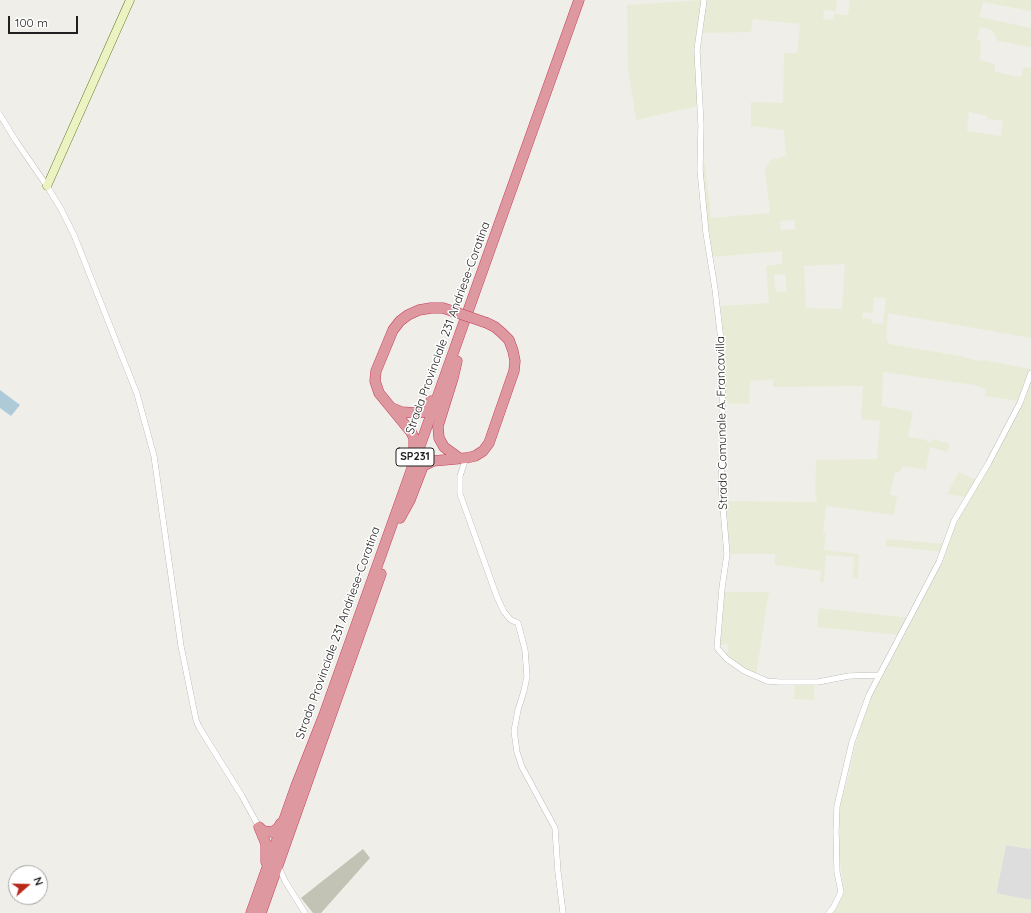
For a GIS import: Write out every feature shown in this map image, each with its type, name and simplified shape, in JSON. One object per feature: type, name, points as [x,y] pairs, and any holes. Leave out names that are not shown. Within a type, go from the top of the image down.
[{"type":"highway","name":"Strada Provinciale 231 Andriese-Coratina","points":[[454,359],[579,0]]},
{"type":"highway","name":"Strada Provinciale 231 Andriese-Coratina","points":[[251,913],[296,786],[324,715],[586,0]]},
{"type":"highway","points":[[443,308],[487,323],[502,333],[509,340],[514,356],[514,371],[489,443],[483,451],[475,456],[433,461],[423,466],[410,500],[397,517],[399,494],[414,451],[414,438],[411,432],[379,393],[375,382],[376,371],[392,330],[400,321],[419,310],[443,308]]},
{"type":"highway","points":[[392,408],[409,413],[424,412],[428,409],[442,371],[454,359]]},
{"type":"highway","points":[[454,359],[453,378],[438,426],[439,438],[444,447],[462,458]]},
{"type":"highway","name":"Strada Provinciale 231 Andriese-Coratina","points":[[261,913],[397,517]]},
{"type":"highway","points":[[259,828],[263,831],[272,832],[278,828],[296,786]]},
{"type":"highway","points":[[259,828],[264,839],[266,850],[266,864],[259,890]]},
{"type":"street","points":[[47,186],[130,0]]},
{"type":"street","name":"Strada Comunale A. Francavilla","points":[[704,0],[697,50],[701,125],[700,170],[706,233],[715,289],[722,349],[723,419],[721,485],[727,554],[722,588],[717,648],[727,659],[744,671],[767,681],[818,682],[850,676],[880,675]]},
{"type":"street","points":[[0,115],[47,186],[74,235],[137,394],[154,456],[181,646],[196,720],[242,796],[259,828]]},
{"type":"street","points":[[829,913],[841,892],[837,872],[837,806],[852,742],[869,695],[939,562],[954,521],[988,464],[1020,403],[1031,373]]},
{"type":"street","points":[[462,458],[460,494],[497,597],[504,612],[511,620],[518,623],[525,650],[527,676],[514,731],[517,752],[522,767],[555,828],[563,913]]},
{"type":"street","points":[[278,865],[285,880],[305,913]]},
{"type":"shaded area","points":[[701,0],[696,59],[698,106],[636,120],[628,68],[627,5]]},
{"type":"shaded area","points":[[705,0],[837,0],[836,11],[824,10],[823,19],[833,20],[834,14],[848,15],[850,0],[1031,0],[1031,11],[983,2],[979,17],[1031,28],[1031,47],[998,41],[992,30],[980,27],[977,39],[981,42],[980,60],[995,64],[995,72],[1021,77],[1024,67],[1031,68],[1031,338],[888,313],[886,337],[889,344],[960,356],[978,361],[984,360],[1030,369],[1019,401],[985,396],[986,389],[974,385],[883,372],[882,406],[913,412],[908,437],[926,440],[928,442],[931,442],[933,439],[950,444],[947,452],[930,447],[926,470],[903,466],[900,472],[895,472],[890,495],[897,496],[894,515],[826,506],[823,533],[826,534],[824,550],[859,554],[858,578],[853,578],[854,557],[826,555],[824,582],[820,582],[821,571],[775,565],[775,554],[728,554],[725,501],[817,502],[815,491],[816,460],[877,459],[880,421],[861,419],[863,386],[773,387],[773,379],[750,381],[749,404],[724,403],[721,306],[769,303],[766,266],[782,264],[782,251],[712,257],[708,237],[700,163],[705,163],[711,218],[770,213],[765,169],[771,160],[786,156],[784,130],[751,126],[751,102],[783,103],[784,53],[797,53],[800,24],[753,19],[751,32],[702,33]],"holes":[[[969,112],[987,116],[987,119],[1003,121],[1001,136],[967,131]],[[795,220],[795,229],[781,230],[780,221]],[[845,264],[842,309],[806,308],[804,266]],[[785,274],[787,291],[776,292],[774,275]],[[874,297],[886,298],[883,324],[872,323],[872,319],[862,318],[863,312],[873,313]]]},
{"type":"shaded area","points":[[1031,377],[1031,849],[1006,845],[996,893],[1031,900],[1031,913],[832,913],[844,894],[837,836],[839,806],[849,775],[858,734],[871,695],[943,561],[961,513],[1004,440]]},
{"type":"shaded area","points":[[959,472],[976,480],[966,497],[947,494]]},
{"type":"shaded area","points":[[886,539],[945,544],[943,552],[886,546]]},
{"type":"shaded area","points":[[723,592],[769,592],[756,675],[730,661],[723,654],[728,652],[728,644],[720,645],[717,638]]},
{"type":"shaded area","points":[[819,608],[909,618],[900,635],[817,627]]},
{"type":"shaded area","points":[[795,683],[814,684],[814,700],[794,699]]},
{"type":"shaded area","points":[[1006,845],[1031,849],[1031,900],[996,894]]},
{"type":"shaded area","points":[[363,849],[370,858],[321,913],[313,913],[301,898]]},
{"type":"water","points":[[0,390],[20,405],[11,416],[0,408]]}]
